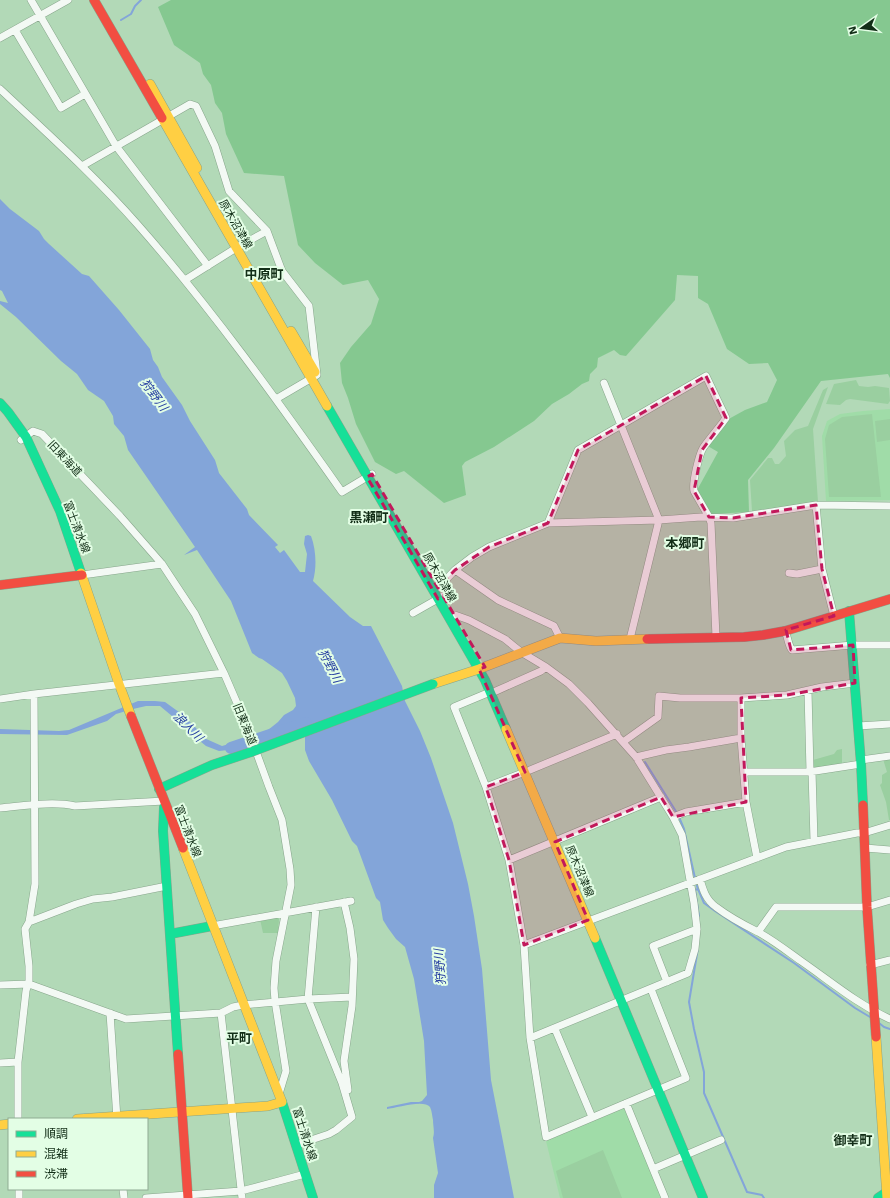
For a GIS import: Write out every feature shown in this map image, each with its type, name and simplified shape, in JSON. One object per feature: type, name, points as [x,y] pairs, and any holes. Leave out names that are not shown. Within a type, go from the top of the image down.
[{"type":"main road","name":"原木沼津線","points":[[94,0],[165,118]]},
{"type":"main road","name":"原木沼津線","points":[[100,0],[238,247],[482,668]]},
{"type":"main road","name":"富士清水線","points":[[0,402],[8,412],[23,439],[60,512],[119,684],[242,1005],[280,1098],[313,1198]]},
{"type":"main road","name":"富士清水線","points":[[0,413],[23,439]]},
{"type":"main road","points":[[0,585],[82,575]]},
{"type":"main road","name":"原木沼津線","points":[[440,594],[455,615],[493,691],[528,771],[688,1154],[709,1198]]},
{"type":"main road","points":[[159,789],[212,765],[252,752],[560,638],[596,641],[744,637],[763,635],[785,631],[890,599]]},
{"type":"main road","points":[[849,611],[861,762],[870,965],[888,1193],[878,1198]]},
{"type":"main road","points":[[164,801],[163,831],[188,1196]]},
{"type":"main road","points":[[170,934],[212,926]]},
{"type":"main road","points":[[117,1118],[268,1106],[280,1098]]},
{"type":"main road","name":"原木沼津線","points":[[688,1154],[703,1198]]},
{"type":"street","points":[[31,0],[116,146],[208,266]]},
{"type":"street","points":[[0,38],[68,0]]},
{"type":"street","points":[[15,30],[60,108],[85,94]]},
{"type":"street","points":[[0,89],[82,166],[137,224],[185,280],[276,399],[342,492],[369,475]]},
{"type":"street","points":[[82,166],[190,104],[196,106],[215,146],[229,191],[267,231],[282,271],[309,306],[314,376],[276,399]]},
{"type":"street","points":[[185,280],[267,231]]},
{"type":"street","points":[[548,523],[578,450],[706,376],[726,418],[702,450],[693,487],[711,523],[716,638]]},
{"type":"street","points":[[604,383],[659,520],[630,639]]},
{"type":"street","name":"旧東海道","points":[[23,439],[33,431],[42,434],[120,516],[162,564],[195,614],[224,673],[246,724],[282,820],[290,869],[291,885],[276,961],[274,988],[286,1071],[280,1098]]},
{"type":"street","points":[[816,505],[822,569],[834,616]]},
{"type":"street","points":[[413,613],[440,594],[455,570],[472,557],[489,547],[548,523],[709,517],[733,518],[816,505],[890,506]]},
{"type":"street","points":[[82,575],[162,564]]},
{"type":"street","points":[[789,573],[797,574],[822,569]]},
{"type":"street","points":[[455,570],[498,600],[554,626],[560,638]]},
{"type":"street","points":[[455,615],[469,620],[505,639],[569,684],[617,734],[636,757],[673,816],[682,835],[697,929],[695,949],[688,973],[530,1038]]},
{"type":"street","points":[[785,631],[792,650],[852,645],[890,645]]},
{"type":"street","points":[[546,667],[541,671],[454,707],[486,787],[509,860],[524,945],[530,1038],[546,1137],[686,1078],[651,989]]},
{"type":"street","points":[[0,699],[224,673]]},
{"type":"street","points":[[624,742],[658,717],[659,696],[680,698],[741,698],[787,695],[822,687],[855,683]]},
{"type":"street","points":[[808,690],[814,841]]},
{"type":"street","points":[[18,1118],[18,1062],[26,992],[29,984],[29,966],[25,929],[28,922],[35,884],[34,694]]},
{"type":"street","points":[[741,698],[741,738],[746,802],[758,858]]},
{"type":"street","points":[[858,726],[890,724]]},
{"type":"street","points":[[486,787],[617,734]]},
{"type":"street","points":[[636,757],[666,750],[741,738]]},
{"type":"street","points":[[744,772],[811,771],[890,756]]},
{"type":"street","points":[[509,860],[661,797]]},
{"type":"street","points":[[0,808],[35,805],[68,804],[75,806],[164,801]]},
{"type":"street","points":[[673,816],[686,812],[746,802]]},
{"type":"street","points":[[524,945],[786,847],[857,833],[864,833],[890,825]]},
{"type":"street","points":[[865,848],[890,850]]},
{"type":"street","points":[[700,879],[706,898],[716,907],[802,961],[874,1012],[890,1019]]},
{"type":"street","points":[[28,922],[93,899],[112,897],[167,886]]},
{"type":"street","points":[[758,932],[776,907],[867,907],[890,900]]},
{"type":"street","points":[[212,926],[348,902],[348,917],[353,943],[354,959],[352,997],[344,1061],[349,1097],[348,1101]]},
{"type":"street","points":[[296,1145],[329,1134],[352,1117],[348,1101],[307,994],[316,908]]},
{"type":"street","points":[[667,982],[653,946],[697,929]]},
{"type":"street","points":[[870,965],[890,960]]},
{"type":"street","points":[[0,985],[29,984],[126,1019],[221,1013],[233,1006],[308,999],[352,997]]},
{"type":"street","points":[[221,1013],[241,1194]]},
{"type":"street","points":[[110,1014],[117,1118]]},
{"type":"street","points":[[555,1029],[592,1117]]},
{"type":"street","points":[[0,1063],[18,1062]]},
{"type":"street","points":[[626,1103],[665,1198]]},
{"type":"street","points":[[653,1168],[721,1140]]},
{"type":"street","points":[[146,1198],[241,1194],[305,1174]]},
{"type":"highlighted area","points":[[706,376],[726,418],[702,450],[694,491],[709,517],[733,518],[816,505],[822,569],[834,616],[786,630],[791,650],[853,645],[855,683],[787,695],[741,698],[746,802],[673,817],[661,797],[555,842],[588,920],[524,945],[509,860],[486,787],[525,772],[479,669],[485,667],[443,596],[438,599],[367,477],[372,474],[438,588],[455,570],[489,547],[548,523],[578,450]]},
{"type":"shaded area","points":[[171,0],[890,0],[890,378],[888,374],[821,381],[774,448],[748,480],[749,512],[711,514],[696,492],[718,452],[706,445],[725,421],[745,410],[767,402],[777,380],[768,363],[749,364],[727,349],[708,304],[698,298],[698,276],[677,275],[675,300],[626,356],[620,355],[614,350],[598,358],[597,367],[590,374],[589,381],[552,404],[534,421],[494,447],[465,462],[462,466],[466,495],[444,503],[404,471],[396,474],[375,462],[356,424],[342,383],[340,363],[351,347],[371,324],[379,299],[368,280],[343,285],[315,263],[298,245],[284,176],[244,173],[226,134],[222,113],[215,103],[211,85],[203,74],[200,63],[174,45],[158,7]]},
{"type":"shaded area","points":[[856,380],[859,386],[889,388],[890,401],[888,404],[850,399],[846,400],[840,405],[826,404],[834,384]]},
{"type":"shaded area","points":[[828,387],[813,429],[818,502],[752,511],[750,480],[768,458],[772,458],[775,464],[779,464],[786,456],[784,441],[795,430],[808,426],[823,390]]},
{"type":"shaded area","points":[[890,409],[890,500],[826,501],[822,436],[827,421],[840,414]]},
{"type":"shaded area","points":[[872,414],[881,497],[829,497],[825,439],[829,425],[842,417]]},
{"type":"shaded area","points":[[890,419],[890,440],[877,442],[875,421]]},
{"type":"shaded area","points":[[842,749],[842,764],[813,770],[813,760],[834,754],[837,750]]},
{"type":"shaded area","points":[[890,758],[889,820],[886,802],[880,785],[882,783],[882,775],[887,772],[883,759]]},
{"type":"shaded area","points":[[277,917],[279,919],[278,933],[263,933],[260,919]]},
{"type":"shaded area","points":[[625,1108],[661,1198],[560,1198],[546,1141]]},
{"type":"shaded area","points":[[603,1150],[622,1198],[563,1198],[556,1171]]},
{"type":"water","name":"狩野川","points":[[0,199],[10,209],[39,231],[49,244],[82,274],[89,276],[119,310],[150,349],[153,360],[162,377],[182,405],[190,421],[215,460],[219,473],[247,509],[249,515],[278,545],[275,547],[280,553],[284,550],[300,572],[305,572],[307,554],[304,544],[305,536],[311,536],[315,558],[313,581],[350,617],[363,626],[371,626],[402,686],[405,701],[431,758],[453,823],[468,884],[482,969],[491,1080],[514,1198],[434,1198],[434,1185],[438,1173],[433,1138],[433,1120],[430,1107],[427,1105],[416,1104],[387,1109],[387,1107],[422,1101],[427,1095],[424,1041],[414,979],[405,947],[396,939],[383,920],[380,902],[376,898],[357,846],[352,841],[332,800],[309,761],[305,750],[305,737],[301,730],[297,728],[280,728],[278,731],[270,733],[268,730],[296,706],[295,698],[282,673],[252,653],[231,601],[197,550],[184,555],[195,547],[128,450],[124,436],[114,424],[113,416],[104,401],[88,390],[77,374],[0,304],[0,301],[8,303],[0,290]]},
{"type":"water","points":[[138,701],[165,702],[183,715],[204,738],[222,746],[243,740],[245,744],[228,750],[219,751],[206,746],[160,706],[146,706],[116,714],[107,721],[67,735],[0,734],[0,729],[69,730]]},
{"type":"waterway","points":[[121,20],[131,14],[135,6],[141,0]]},
{"type":"waterway","name":"浪人川","points":[[231,748],[306,723]]},
{"type":"waterway","points":[[645,762],[677,813]]},
{"type":"waterway","points":[[679,817],[684,829],[695,878]]},
{"type":"waterway","points":[[696,883],[698,889],[695,890],[699,916]]},
{"type":"waterway","points":[[698,889],[704,903],[794,963],[855,1008],[870,1017]]},
{"type":"waterway","points":[[698,948],[689,1002],[704,1072],[704,1093],[747,1192],[762,1195],[764,1198]]},
{"type":"waterway","points":[[879,1023],[890,1029]]},
{"type":"traffic: fast","points":[[0,403],[26,437],[60,511],[81,573]]},
{"type":"traffic: fast","points":[[327,406],[485,680],[506,729]]},
{"type":"traffic: fast","points":[[849,611],[863,805]]},
{"type":"traffic: fast","points":[[251,752],[433,684]]},
{"type":"traffic: fast","points":[[159,789],[212,765],[251,752]]},
{"type":"traffic: fast","points":[[164,807],[163,831],[178,1054]]},
{"type":"traffic: fast","points":[[170,934],[212,926]]},
{"type":"traffic: fast","points":[[595,938],[703,1198]]},
{"type":"traffic: fast","points":[[282,1102],[313,1198]]},
{"type":"traffic: fast","points":[[878,1198],[890,1190]]},
{"type":"traffic: slow","points":[[150,84],[197,168]]},
{"type":"traffic: slow","points":[[162,118],[327,406]]},
{"type":"traffic: slow","points":[[291,331],[315,372]]},
{"type":"traffic: slow","points":[[81,573],[131,716]]},
{"type":"traffic: slow","points":[[433,684],[479,669],[560,638],[596,641],[647,639]]},
{"type":"traffic: slow","points":[[506,729],[595,938]]},
{"type":"traffic: slow","points":[[183,848],[282,1102]]},
{"type":"traffic: slow","points":[[876,1037],[887,1198]]},
{"type":"traffic: slow","points":[[92,1118],[268,1106],[282,1102]]},
{"type":"traffic: slow","points":[[0,1125],[8,1124]]},
{"type":"traffic: jam","points":[[94,0],[162,118]]},
{"type":"traffic: jam","points":[[0,585],[82,575]]},
{"type":"traffic: jam","points":[[647,639],[744,637],[763,635],[785,631],[890,599]]},
{"type":"traffic: jam","points":[[131,716],[183,848]]},
{"type":"traffic: jam","points":[[863,805],[867,907],[876,1037]]},
{"type":"traffic: jam","points":[[178,1054],[188,1198]]},
{"type":"district","name":"中原町","points":[[264,274]]},
{"type":"district","name":"黒瀬町","points":[[369,517]]},
{"type":"district","name":"本郷町","points":[[685,543]]},
{"type":"district","name":"平町","points":[[239,1038]]},
{"type":"district","name":"御幸町","points":[[853,1140]]}]
